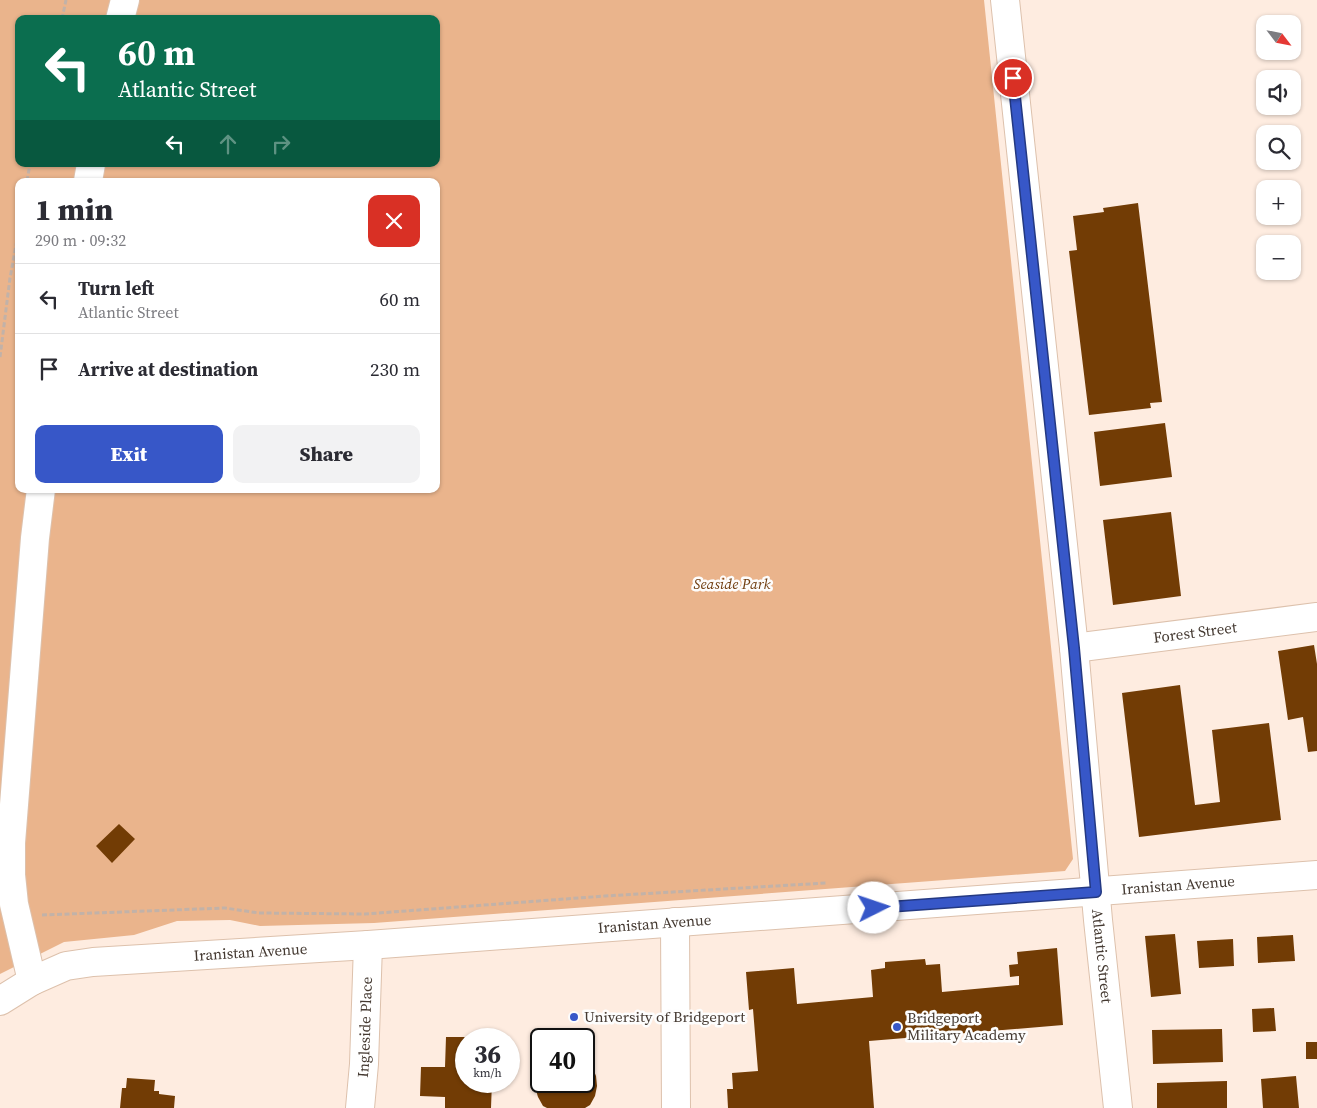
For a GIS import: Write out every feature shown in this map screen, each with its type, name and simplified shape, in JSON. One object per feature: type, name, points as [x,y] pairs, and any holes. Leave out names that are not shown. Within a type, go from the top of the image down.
[{"type":"street","points":[[121,15],[124,0]]},
{"type":"street","name":"Atlantic Street","points":[[1005,0],[1074,648],[1118,1108]]},
{"type":"street","points":[[32,981],[17,920],[11,875],[11,843],[35,538],[41,493]]},
{"type":"street","name":"Forest Street","points":[[1074,648],[1317,617]]},
{"type":"street","name":"Iranistan Avenue","points":[[0,1002],[32,981],[66,966],[92,962],[368,945],[1317,874]]},
{"type":"street","points":[[674,922],[676,1108]]},
{"type":"street","name":"Ingleside Place","points":[[360,1108],[364,1064],[368,945]]},
{"type":"path","points":[[63,15],[66,0]]},
{"type":"path","points":[[0,357],[15,251]]},
{"type":"path","points":[[17,920],[36,915],[225,908],[259,913],[365,914],[605,896],[827,883]]},
{"type":"green space","name":"Seaside Park","points":[[0,0],[984,0],[1073,859],[1065,871],[374,923],[260,926],[230,920],[177,921],[134,935],[64,942],[0,974]]},
{"type":"building","points":[[1138,203],[1162,402],[1150,403],[1151,408],[1089,415],[1069,251],[1077,250],[1073,216],[1104,212],[1103,208]]},
{"type":"building","points":[[1165,423],[1172,477],[1100,486],[1094,432]]},
{"type":"building","points":[[1171,512],[1181,596],[1113,605],[1103,520]]},
{"type":"building","points":[[1314,645],[1317,664],[1317,751],[1308,752],[1303,717],[1288,720],[1278,651]]},
{"type":"building","points":[[1180,685],[1195,805],[1220,802],[1212,730],[1269,723],[1281,820],[1139,837],[1122,693]]},
{"type":"building","points":[[119,824],[135,839],[112,863],[96,846]]},
{"type":"building","points":[[1175,934],[1181,994],[1151,997],[1145,936]]},
{"type":"building","points":[[1293,935],[1295,961],[1258,963],[1257,937]]},
{"type":"building","points":[[1233,939],[1234,966],[1199,968],[1197,941]]},
{"type":"building","points":[[1057,948],[1063,1025],[869,1041],[874,1108],[728,1108],[727,1089],[733,1089],[732,1073],[758,1071],[753,1009],[749,1010],[746,972],[794,968],[797,1004],[873,997],[871,970],[885,968],[885,962],[925,959],[926,965],[940,964],[942,992],[1019,985],[1019,976],[1010,977],[1009,965],[1018,964],[1017,952]]},
{"type":"building","points":[[1274,1008],[1276,1031],[1253,1032],[1252,1009]]},
{"type":"building","points":[[1222,1029],[1223,1062],[1153,1064],[1152,1030]]},
{"type":"building","points":[[446,1037],[455,1037],[455,1093],[492,1093],[491,1108],[445,1108],[445,1097],[420,1096],[421,1067],[445,1067]]},
{"type":"building","points":[[1306,1042],[1317,1042],[1317,1059],[1306,1059]]},
{"type":"building","points":[[595,1074],[596,1076],[595,1096],[590,1105],[585,1108],[547,1108],[543,1106],[537,1093],[595,1093]]},
{"type":"building","points":[[1296,1076],[1299,1108],[1263,1108],[1261,1079]]},
{"type":"building","points":[[127,1078],[155,1080],[154,1091],[159,1091],[159,1094],[175,1096],[174,1108],[120,1108],[122,1088],[126,1088]]},
{"type":"building","points":[[1227,1081],[1227,1108],[1157,1108],[1157,1083]]},
{"type":"place","name":"University of Bridgeport","points":[[574,1017]]},
{"type":"place","name":"Bridgeport Military Academy","points":[[897,1027]]},
{"type":"route","points":[[874,908],[1096,892],[1074,648],[1013,78]]}]
